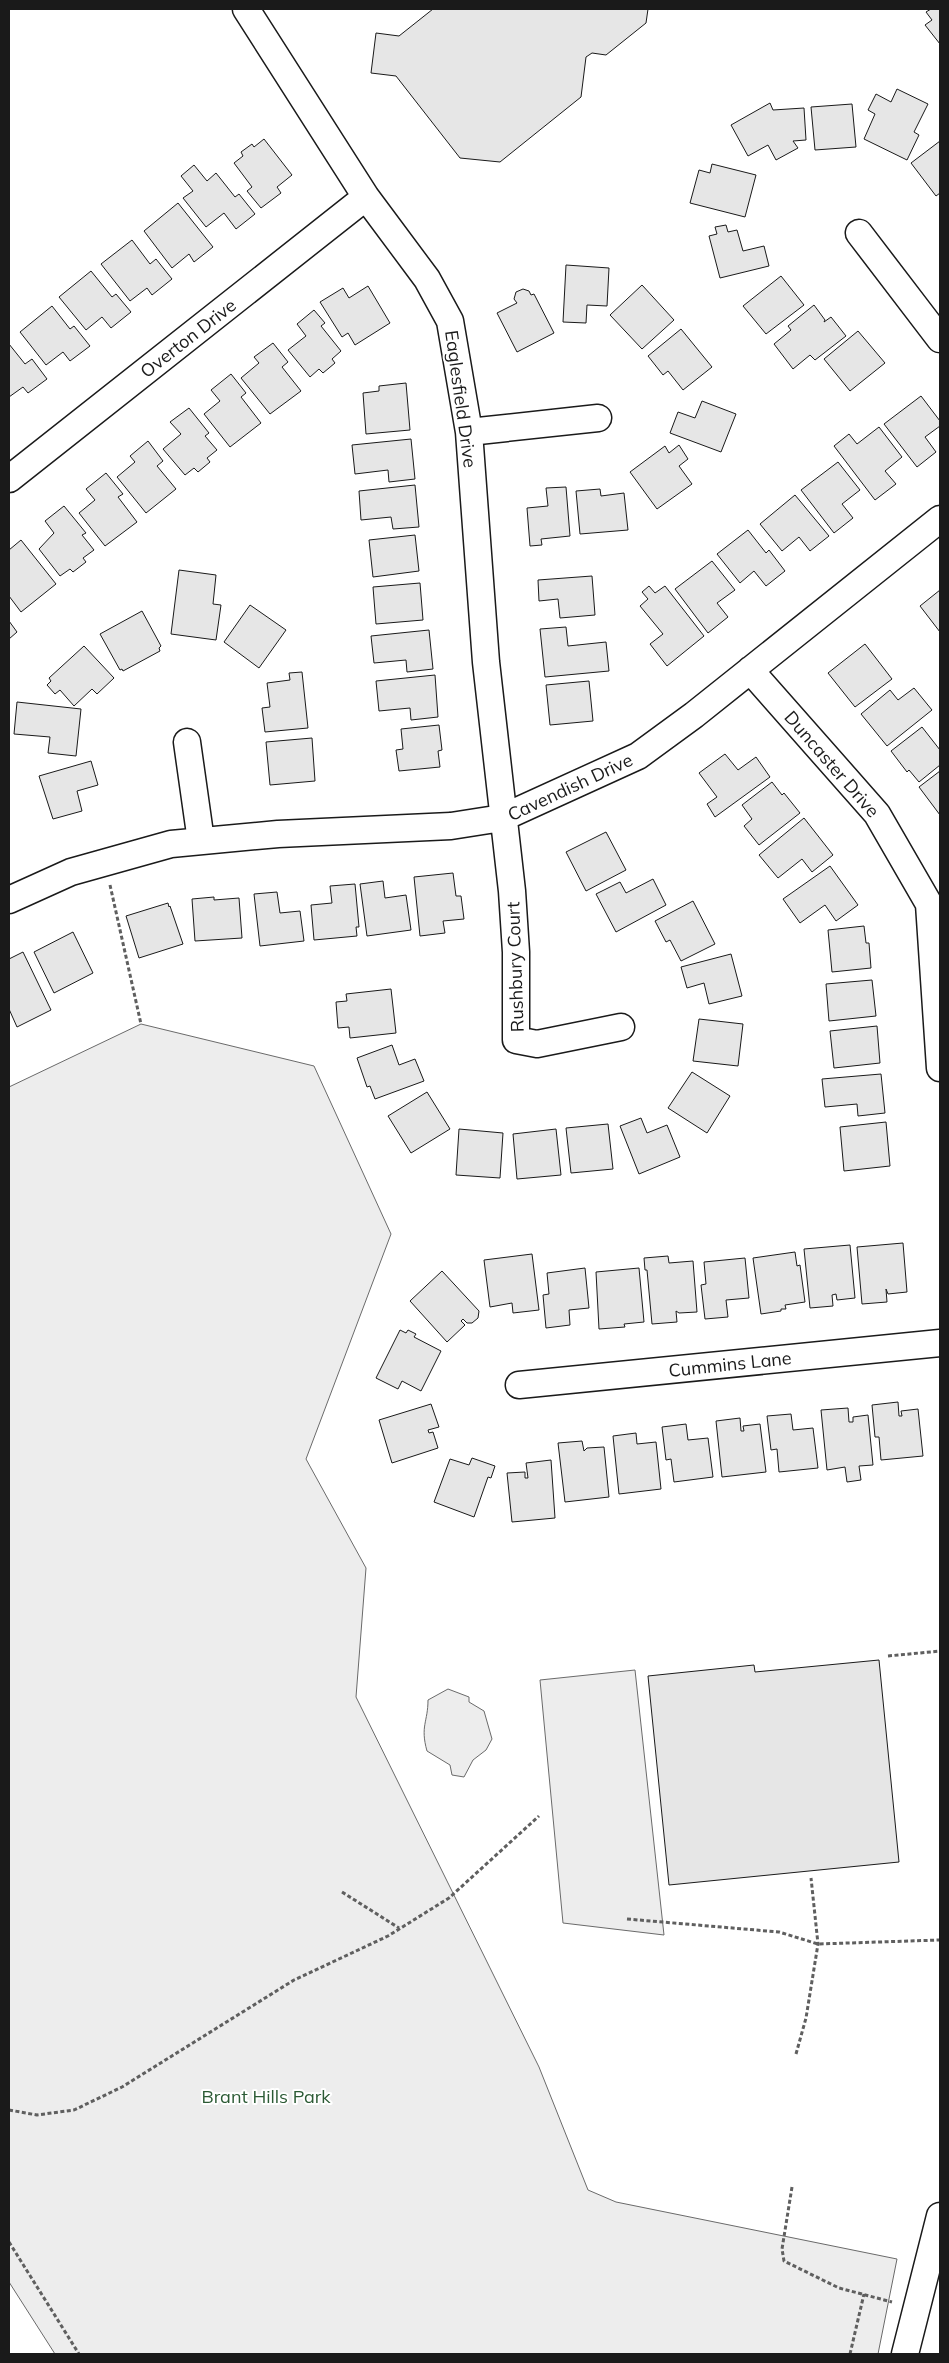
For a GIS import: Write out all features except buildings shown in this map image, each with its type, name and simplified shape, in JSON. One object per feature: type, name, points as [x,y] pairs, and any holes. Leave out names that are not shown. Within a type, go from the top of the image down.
[{"type":"street","name":"Eaglesfield Drive","points":[[246,9],[366,197],[426,279],[450,321],[469,432],[486,662],[502,818]]},
{"type":"street","name":"Overton Drive","points":[[9,479],[366,197]]},
{"type":"street","points":[[859,233],[940,339]]},
{"type":"street","points":[[469,432],[598,418]]},
{"type":"street","name":"Cavendish Drive","points":[[9,900],[71,872],[171,844],[278,834],[451,826],[502,818],[638,756],[694,715],[940,519]]},
{"type":"street","name":"Duncaster Drive","points":[[750,670],[878,814],[928,904],[940,1068]]},
{"type":"street","points":[[186,742],[201,841]]},
{"type":"street","name":"Rushbury Court","points":[[502,818],[512,891],[516,952],[516,1040],[537,1044],[620,1028]]},
{"type":"street","name":"Cummins Lane","points":[[519,1385],[940,1343]]},
{"type":"street","points":[[905,2354],[940,2217]]},
{"type":"path","points":[[105,862],[141,1024]]},
{"type":"path","points":[[888,1656],[940,1651]]},
{"type":"path","points":[[9,2110],[37,2116],[74,2110],[122,2088],[294,1980],[399,1928],[449,1898],[539,1816]]},
{"type":"path","points":[[796,2054],[806,2018],[818,1944],[811,1878]]},
{"type":"path","points":[[342,1892],[399,1928]]},
{"type":"path","points":[[627,1919],[779,1932],[818,1944],[940,1940]]},
{"type":"path","points":[[792,2187],[782,2249],[784,2261],[839,2288],[917,2308]]},
{"type":"path","points":[[9,2242],[79,2354]]},
{"type":"path","points":[[850,2354],[864,2294]]},
{"type":"green space","name":"Brant Hills Park","points":[[141,1024],[314,1066],[391,1234],[306,1459],[366,1568],[356,1697],[539,2067],[588,2190],[616,2202],[897,2259],[878,2354],[55,2354],[9,2282],[9,1087]]},
{"type":"green space","points":[[635,1670],[664,1935],[563,1923],[540,1680]]},
{"type":"green space","points":[[448,1689],[469,1697],[469,1702],[484,1711],[492,1739],[486,1750],[473,1760],[464,1777],[452,1775],[450,1765],[427,1751],[425,1743],[424,1730],[428,1700]]}]
